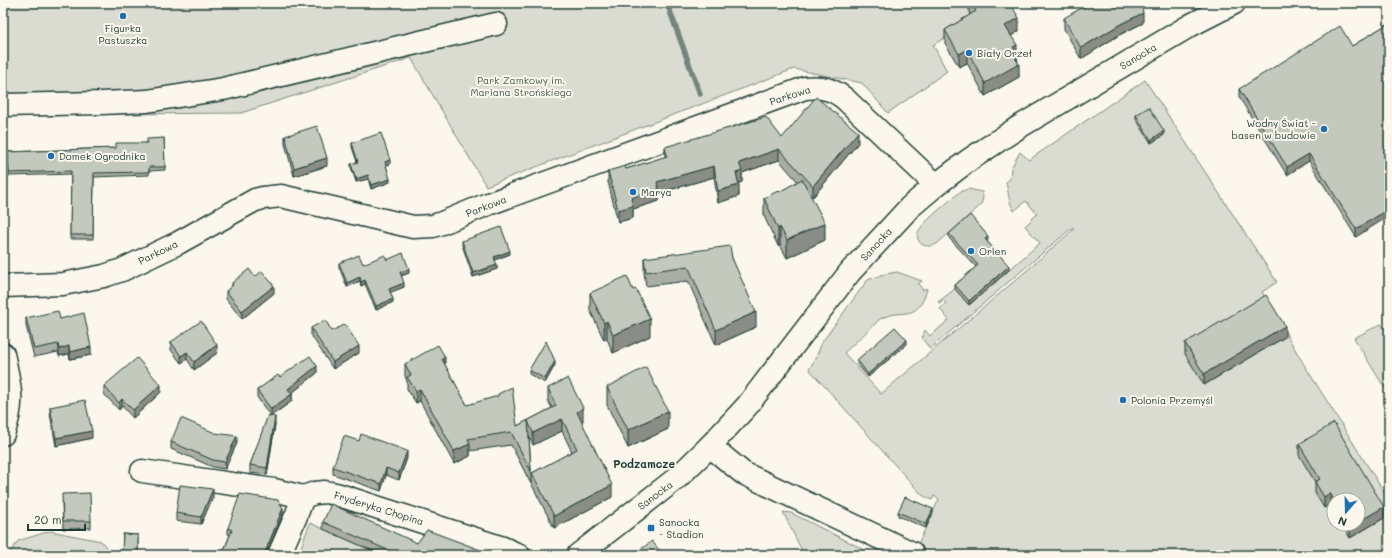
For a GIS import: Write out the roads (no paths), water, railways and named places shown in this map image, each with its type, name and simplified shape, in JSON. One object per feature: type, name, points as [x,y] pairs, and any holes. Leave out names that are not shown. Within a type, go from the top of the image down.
[{"type":"street","name":"Sanocka","points":[[578,555],[677,478],[710,446],[747,406],[850,272],[910,207],[936,185],[969,160],[1019,126],[1184,29],[1234,3]]},
{"type":"street","points":[[3,105],[147,101],[223,89],[496,24]]},
{"type":"street","name":"Parkowa","points":[[3,286],[63,284],[104,276],[122,270],[178,243],[255,200],[267,197],[281,196],[413,227],[433,226],[488,204],[805,88],[816,86],[827,88],[844,98],[936,185]]},
{"type":"street","points":[[3,354],[11,390],[11,403],[3,434]]},
{"type":"street","points":[[710,446],[743,473],[912,553]]},
{"type":"street","points":[[142,471],[274,490],[303,498],[279,555]]},
{"type":"street","name":"Fryderyka Chopina","points":[[303,498],[315,493],[325,492],[343,496],[519,555]]},
{"type":"waterway","points":[[667,3],[700,94]]},
{"type":"place","name":"Figurka Pastuszka","points":[[123,16]]},
{"type":"place","name":"Biały Orzeł","points":[[969,53]]},
{"type":"place","name":"Wodny Świat - basen w budowie","points":[[1324,129]]},
{"type":"place","name":"Domek Ogrodnika","points":[[51,156]]},
{"type":"place","name":"Marya","points":[[633,192]]},
{"type":"place","name":"Orlen","points":[[971,251]]},
{"type":"place","name":"Polonia Przemyśl","points":[[1123,400]]},
{"type":"place","name":"Sanocka - Stadion","points":[[651,528]]},
{"type":"district","name":"Podzamcze","points":[[644,464]]},
{"type":"park label","name":"Park Zamkowy im. Mariana Strońskiego","points":[[521,86]]}]
